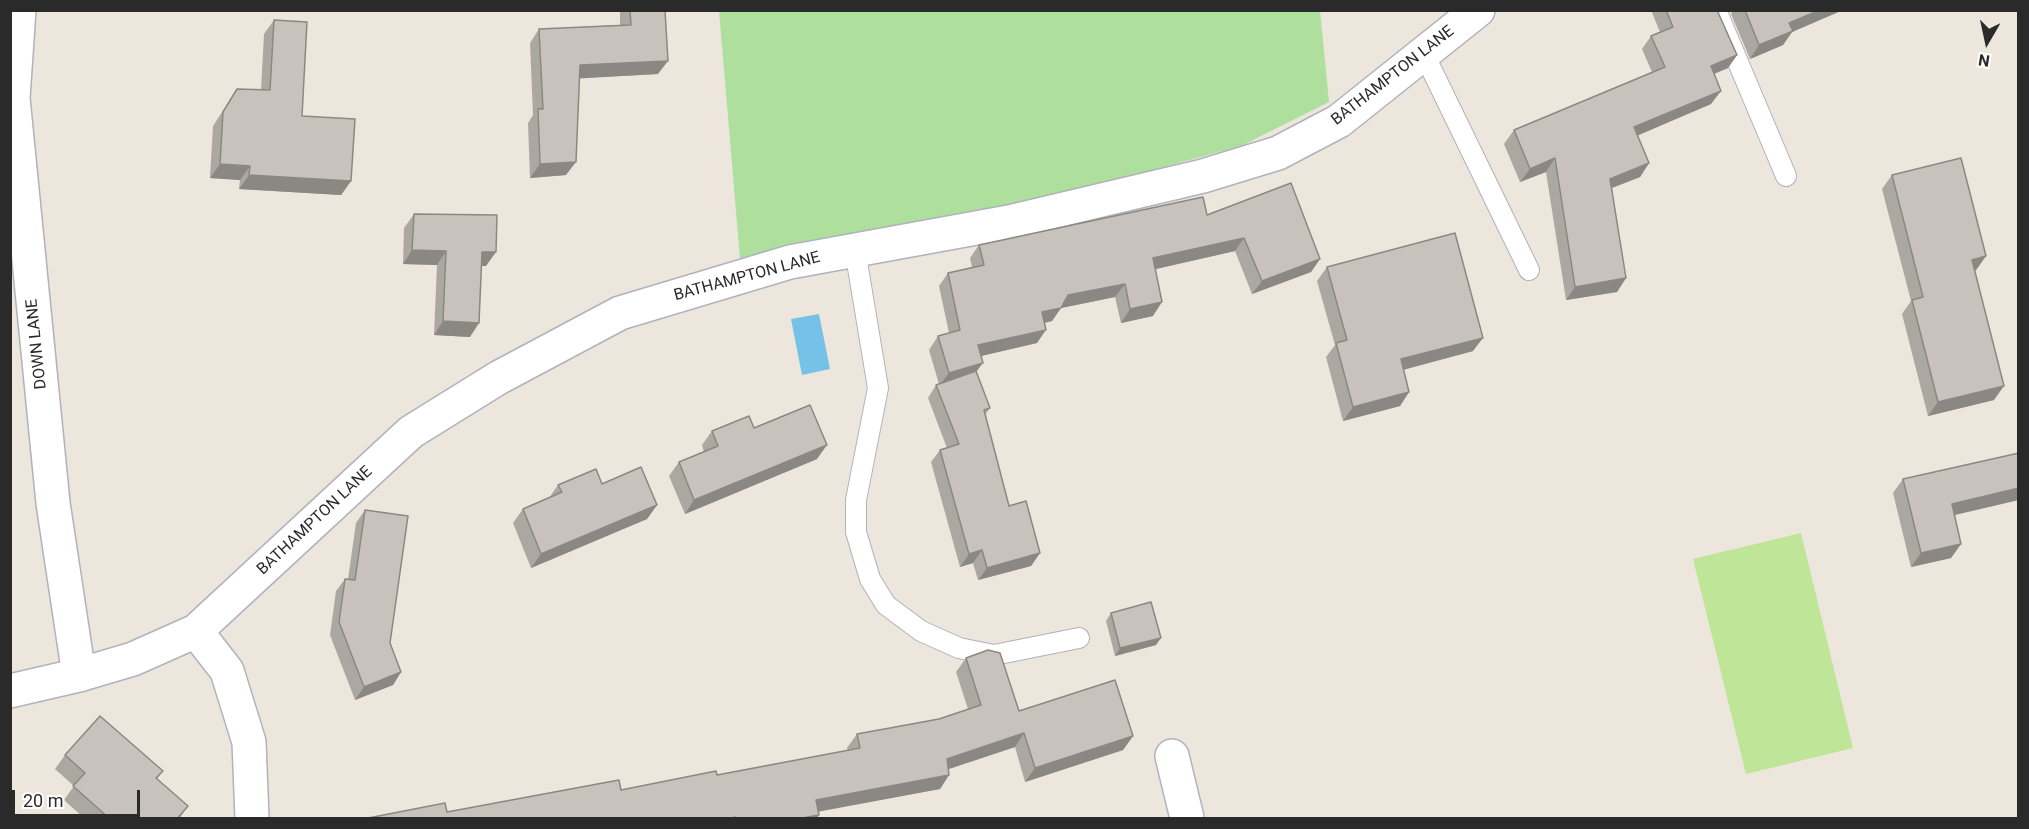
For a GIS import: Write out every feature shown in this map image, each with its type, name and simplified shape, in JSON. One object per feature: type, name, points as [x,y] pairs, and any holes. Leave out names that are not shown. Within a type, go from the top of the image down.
[{"type":"street","name":"DOWN LANE","points":[[19,10],[13,98],[53,503],[79,675]]},
{"type":"street","name":"BATHAMPTON LANE","points":[[10,691],[79,675],[133,659],[196,631],[411,432],[498,378],[620,313],[790,262],[1009,222],[1203,176],[1278,153],[1339,120],[1478,10]]},
{"type":"street","points":[[196,631],[227,671],[249,742],[252,819]]},
{"type":"street","points":[[1172,756],[1187,819]]},
{"type":"lane","points":[[1716,10],[1786,176]]},
{"type":"lane","points":[[1424,54],[1529,270]]},
{"type":"lane","points":[[855,250],[878,388],[856,500],[856,532],[870,579],[886,605],[921,632],[959,648],[994,655],[1080,638]]},
{"type":"green space","points":[[719,11],[1320,11],[1329,102],[1241,146],[1042,200],[815,240],[740,258]]},
{"type":"green space","points":[[1801,533],[1853,748],[1746,774],[1693,559]]},
{"type":"water","points":[[819,314],[830,369],[802,375],[791,319]]},
{"type":"building","points":[[630,10],[665,10],[668,61],[580,65],[576,162],[540,164],[538,109],[543,109],[539,29],[631,25]]},
{"type":"building","points":[[1666,10],[1717,10],[1737,55],[1711,66],[1721,91],[1634,127],[1649,163],[1610,179],[1626,278],[1575,287],[1555,158],[1530,169],[1514,130],[1665,67],[1651,36],[1673,27]]},
{"type":"building","points":[[1745,10],[1820,10],[1789,23],[1793,31],[1759,45]]},
{"type":"building","points":[[274,20],[307,22],[302,116],[355,119],[351,181],[249,175],[250,166],[220,164],[223,112],[237,89],[270,90]]},
{"type":"building","points":[[1961,158],[1986,256],[1972,260],[2004,386],[1938,402],[1912,300],[1923,297],[1892,175]]},
{"type":"building","points":[[1291,183],[1320,259],[1262,281],[1244,238],[1153,258],[1162,302],[1130,309],[1125,284],[1068,295],[1061,308],[1042,312],[1046,330],[978,345],[983,363],[949,373],[938,336],[960,330],[948,273],[984,265],[979,245],[1203,197],[1207,215]]},
{"type":"building","points":[[414,214],[497,215],[496,252],[482,252],[479,323],[443,321],[446,251],[412,250]]},
{"type":"building","points":[[1455,233],[1483,338],[1401,359],[1409,392],[1353,407],[1336,343],[1347,340],[1327,267]]},
{"type":"building","points":[[976,371],[990,408],[984,410],[1009,506],[1026,501],[1040,553],[987,568],[982,550],[969,554],[940,450],[959,444],[936,385]]},
{"type":"building","points":[[810,405],[827,445],[694,500],[679,462],[718,446],[712,431],[749,416],[754,428]]},
{"type":"building","points":[[2019,453],[2019,488],[1952,504],[1961,544],[1921,553],[1903,479]]},
{"type":"building","points":[[641,467],[657,505],[541,554],[523,509],[562,492],[558,485],[596,469],[602,484]]},
{"type":"building","points":[[365,510],[408,516],[390,643],[401,672],[364,687],[339,622],[345,579],[355,580]]},
{"type":"building","points":[[1151,602],[1161,638],[1120,648],[1111,613]]},
{"type":"building","points":[[988,650],[1000,653],[1019,711],[1115,680],[1133,736],[1035,768],[1024,733],[947,759],[949,775],[816,800],[819,815],[797,819],[735,819],[735,817],[729,819],[363,819],[445,803],[447,812],[619,780],[621,790],[716,771],[717,775],[860,748],[857,734],[939,719],[981,705],[966,658]]},
{"type":"building","points":[[100,716],[163,771],[156,778],[188,806],[177,819],[110,819],[73,786],[85,773],[65,755]]}]
